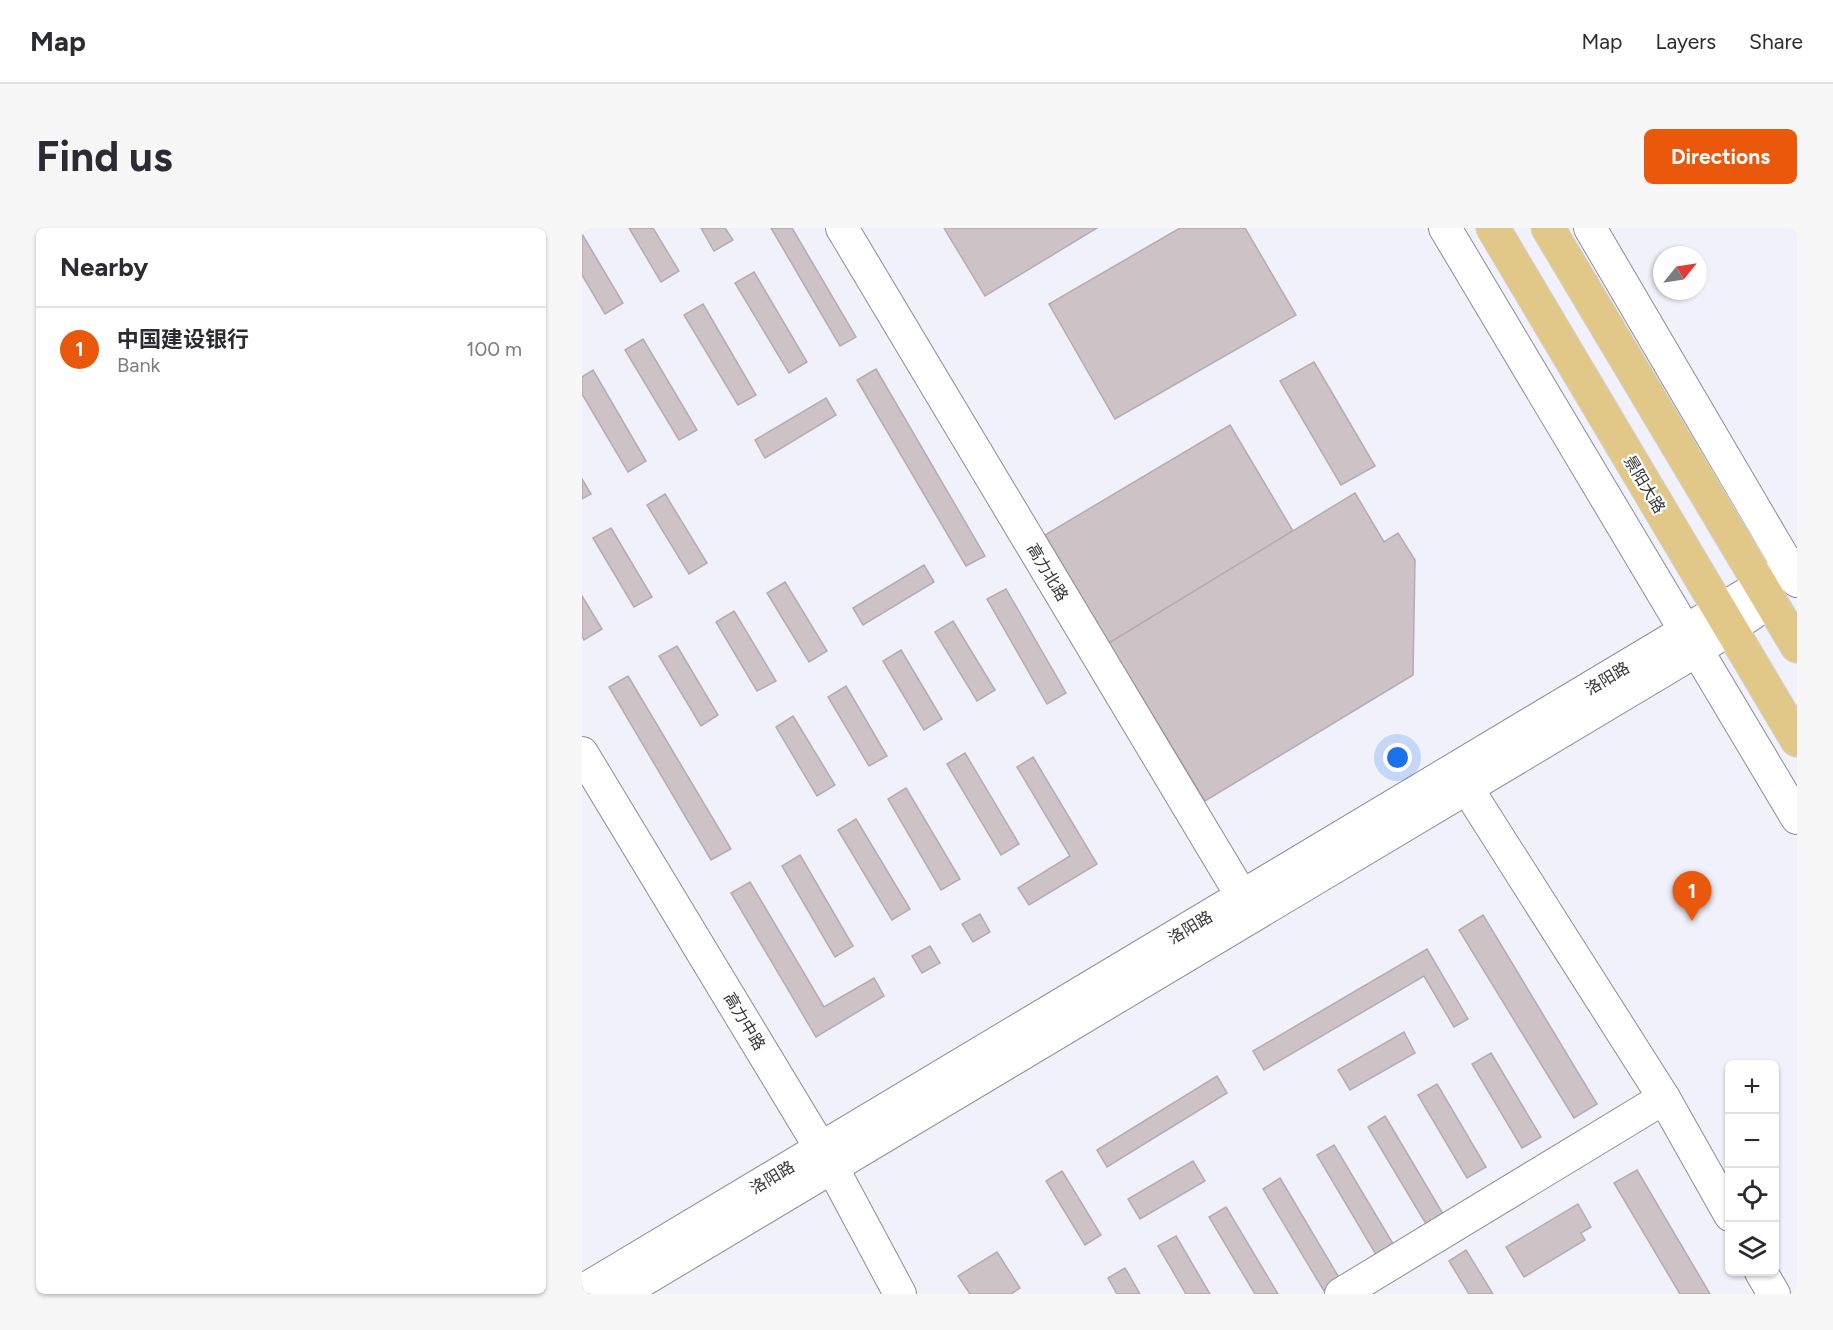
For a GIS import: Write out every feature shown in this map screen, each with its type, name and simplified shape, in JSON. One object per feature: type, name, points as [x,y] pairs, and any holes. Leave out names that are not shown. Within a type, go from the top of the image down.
[{"type":"main road","name":"景阳大路","points":[[1492,228],[1797,740]]},
{"type":"main road","points":[[1548,228],[1785,581],[1797,646]]},
{"type":"street","name":"高力北路","points":[[842,228],[1247,907]]},
{"type":"street","points":[[1445,228],[1797,818]]},
{"type":"street","points":[[1590,228],[1785,581]]},
{"type":"street","name":"洛阳路","points":[[582,1291],[827,1157],[1690,641],[1785,581]]},
{"type":"street","name":"洛阳路","points":[[1247,907],[1467,788],[1690,641]]},
{"type":"street","name":"高力中路","points":[[582,753],[827,1157],[900,1294]]},
{"type":"street","points":[[1467,788],[1664,1098],[1725,1206]]},
{"type":"street","points":[[1341,1294],[1664,1098]]},
{"type":"street","name":"洛阳路","points":[[620,1294],[827,1157]]},
{"type":"street","points":[[1763,1276],[1774,1294]]},
{"type":"building","points":[[629,228],[653,228],[679,271],[661,282]]},
{"type":"building","points":[[701,228],[725,228],[733,240],[714,251]]},
{"type":"building","points":[[771,228],[792,228],[856,337],[840,346]]},
{"type":"building","points":[[944,228],[1097,228],[985,296]]},
{"type":"building","points":[[1180,228],[1245,228],[1296,315],[1115,419],[1049,304]]},
{"type":"building","points":[[582,234],[623,303],[605,314],[582,275]]},
{"type":"building","points":[[754,272],[807,362],[789,373],[735,283]]},
{"type":"building","points":[[703,304],[756,395],[738,405],[684,315]]},
{"type":"building","points":[[643,339],[697,430],[679,440],[625,350]]},
{"type":"building","points":[[1314,362],[1375,466],[1341,485],[1280,381]]},
{"type":"building","points":[[876,369],[985,556],[966,566],[857,380]]},
{"type":"building","points":[[593,370],[646,461],[628,472],[582,394],[582,377]]},
{"type":"building","points":[[826,398],[836,415],[765,458],[755,440]]},
{"type":"building","points":[[1230,425],[1293,531],[1109,643],[1045,535]]},
{"type":"building","points":[[582,479],[591,494],[582,499]]},
{"type":"building","points":[[1355,493],[1384,542],[1398,533],[1415,560],[1413,675],[1205,801],[1109,643]]},
{"type":"building","points":[[665,494],[707,563],[689,574],[647,505]]},
{"type":"building","points":[[611,528],[652,597],[634,607],[593,538]]},
{"type":"building","points":[[924,565],[934,582],[863,625],[853,608]]},
{"type":"building","points":[[785,582],[827,651],[809,662],[767,593]]},
{"type":"building","points":[[1006,589],[1066,693],[1047,704],[987,599]]},
{"type":"building","points":[[582,596],[602,629],[584,640],[582,636]]},
{"type":"building","points":[[734,611],[776,681],[757,691],[716,622]]},
{"type":"building","points":[[953,621],[995,690],[977,701],[935,632]]},
{"type":"building","points":[[677,646],[718,715],[701,726],[659,656]]},
{"type":"building","points":[[901,650],[942,719],[924,730],[883,661]]},
{"type":"building","points":[[628,676],[731,849],[711,860],[609,687]]},
{"type":"building","points":[[846,686],[887,756],[869,766],[828,697]]},
{"type":"building","points":[[793,716],[835,785],[817,796],[776,727]]},
{"type":"building","points":[[965,753],[1019,844],[1001,855],[947,764]]},
{"type":"building","points":[[1033,757],[1097,864],[1029,905],[1018,888],[1070,856],[1017,767]]},
{"type":"building","points":[[906,788],[960,879],[941,890],[888,799]]},
{"type":"building","points":[[856,819],[910,909],[892,920],[838,830]]},
{"type":"building","points":[[800,855],[853,946],[835,957],[782,866]]},
{"type":"building","points":[[750,882],[824,1007],[874,978],[884,996],[816,1037],[731,893]]},
{"type":"building","points":[[980,914],[990,932],[973,942],[962,924]]},
{"type":"building","points":[[1483,915],[1597,1104],[1574,1118],[1459,930]]},
{"type":"building","points":[[930,946],[940,963],[922,973],[912,956]]},
{"type":"building","points":[[1427,949],[1468,1019],[1454,1027],[1424,976],[1264,1070],[1253,1051]]},
{"type":"building","points":[[1404,1032],[1415,1053],[1350,1090],[1338,1070]]},
{"type":"building","points":[[1491,1053],[1541,1137],[1522,1148],[1472,1064]]},
{"type":"building","points":[[1217,1076],[1227,1093],[1107,1167],[1097,1150]]},
{"type":"building","points":[[1437,1084],[1486,1167],[1467,1178],[1418,1095]]},
{"type":"building","points":[[1385,1116],[1446,1219],[1429,1229],[1368,1127]]},
{"type":"building","points":[[1334,1145],[1395,1247],[1378,1258],[1317,1155]]},
{"type":"building","points":[[1193,1161],[1205,1181],[1140,1219],[1128,1199]]},
{"type":"building","points":[[1637,1170],[1710,1294],[1680,1294],[1614,1183]]},
{"type":"building","points":[[1062,1171],[1101,1235],[1085,1245],[1046,1181]]},
{"type":"building","points":[[1280,1178],[1341,1281],[1324,1291],[1263,1189]]},
{"type":"building","points":[[1578,1204],[1591,1227],[1581,1233],[1585,1240],[1524,1277],[1506,1247]]},
{"type":"building","points":[[1226,1207],[1278,1294],[1255,1294],[1209,1217]]},
{"type":"building","points":[[1176,1236],[1210,1294],[1186,1294],[1158,1246]]},
{"type":"building","points":[[1466,1250],[1493,1294],[1469,1294],[1449,1261]]},
{"type":"building","points":[[997,1252],[1020,1288],[1011,1294],[970,1294],[958,1276]]},
{"type":"building","points":[[1125,1268],[1140,1294],[1117,1294],[1108,1278]]},
{"type":"place","name":"中国建设银行","points":[[1692,921]]}]
